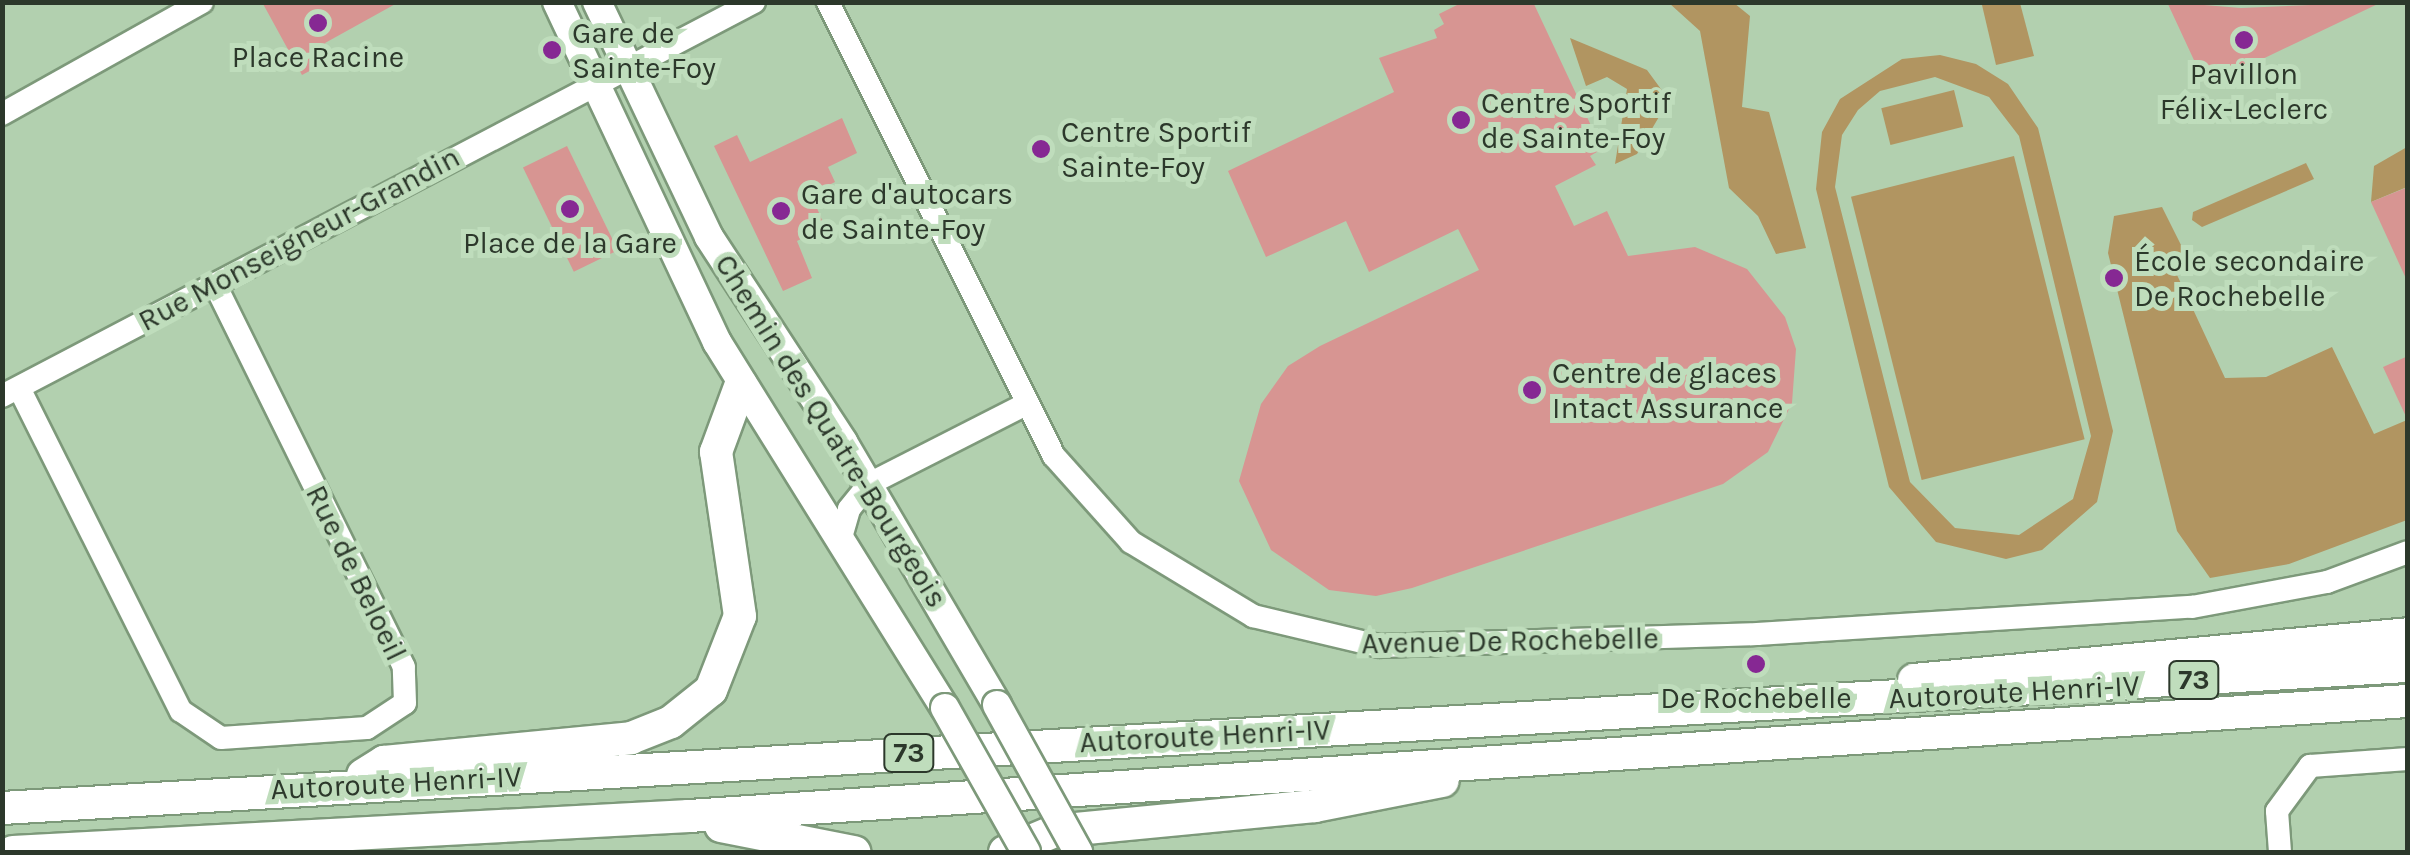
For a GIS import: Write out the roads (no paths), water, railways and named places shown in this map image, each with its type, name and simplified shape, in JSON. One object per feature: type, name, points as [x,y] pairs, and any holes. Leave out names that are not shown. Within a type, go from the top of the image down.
[{"type":"highway","points":[[342,787],[384,762],[631,738],[672,722],[711,690],[740,616],[716,452],[741,384]]},
{"type":"highway","points":[[2296,642],[2408,614]]},
{"type":"highway","points":[[1753,704],[1979,671],[2408,634]]},
{"type":"highway","name":"Autoroute Henri-IV","points":[[2,808],[2408,666]]},
{"type":"highway","name":"Autoroute Henri-IV","points":[[14,852],[688,816],[2408,701]]},
{"type":"highway","points":[[1005,852],[1056,831],[1315,806],[1570,755]]},
{"type":"highway","points":[[688,816],[854,852]]},
{"type":"main road","name":"Chemin des Quatre-Bourgeois","points":[[557,2],[741,384],[945,708],[1026,852]]},
{"type":"main road","name":"Chemin des Quatre-Bourgeois","points":[[596,2],[709,238],[869,484],[1078,852]]},
{"type":"street","points":[[2,114],[202,2]]},
{"type":"street","name":"Rue Monseigneur-Grandin","points":[[11,392],[754,2]]},
{"type":"street","name":"Avenue De Rochebelle","points":[[828,2],[1054,456],[1094,507],[1174,574],[1265,620],[1379,646],[1662,640],[2192,607],[2327,582],[2408,552]]},
{"type":"street","name":"Rue de Beloeil","points":[[11,392],[181,710],[221,738],[367,728],[404,703],[404,667],[215,284]]},
{"type":"street","points":[[840,540],[849,509],[869,484],[1028,403]]},
{"type":"street","points":[[2280,852],[2277,811],[2310,766],[2408,758]]},
{"type":"place","name":"Place Racine","points":[[318,23]]},
{"type":"place","name":"Pavillon Félix-Leclerc","points":[[2244,40]]},
{"type":"place","name":"Gare de Sainte-Foy","points":[[552,50]]},
{"type":"place","name":"Centre Sportif de Sainte-Foy","points":[[1461,120]]},
{"type":"place","name":"Centre Sportif Sainte-Foy","points":[[1041,149]]},
{"type":"place","name":"Place de la Gare","points":[[570,209]]},
{"type":"place","name":"Gare d'autocars de Sainte-Foy","points":[[781,211]]},
{"type":"place","name":"École secondaire De Rochebelle","points":[[2114,278]]},
{"type":"place","name":"Centre de glaces Intact Assurance","points":[[1532,390]]},
{"type":"place","name":"De Rochebelle","points":[[1756,664]]}]
